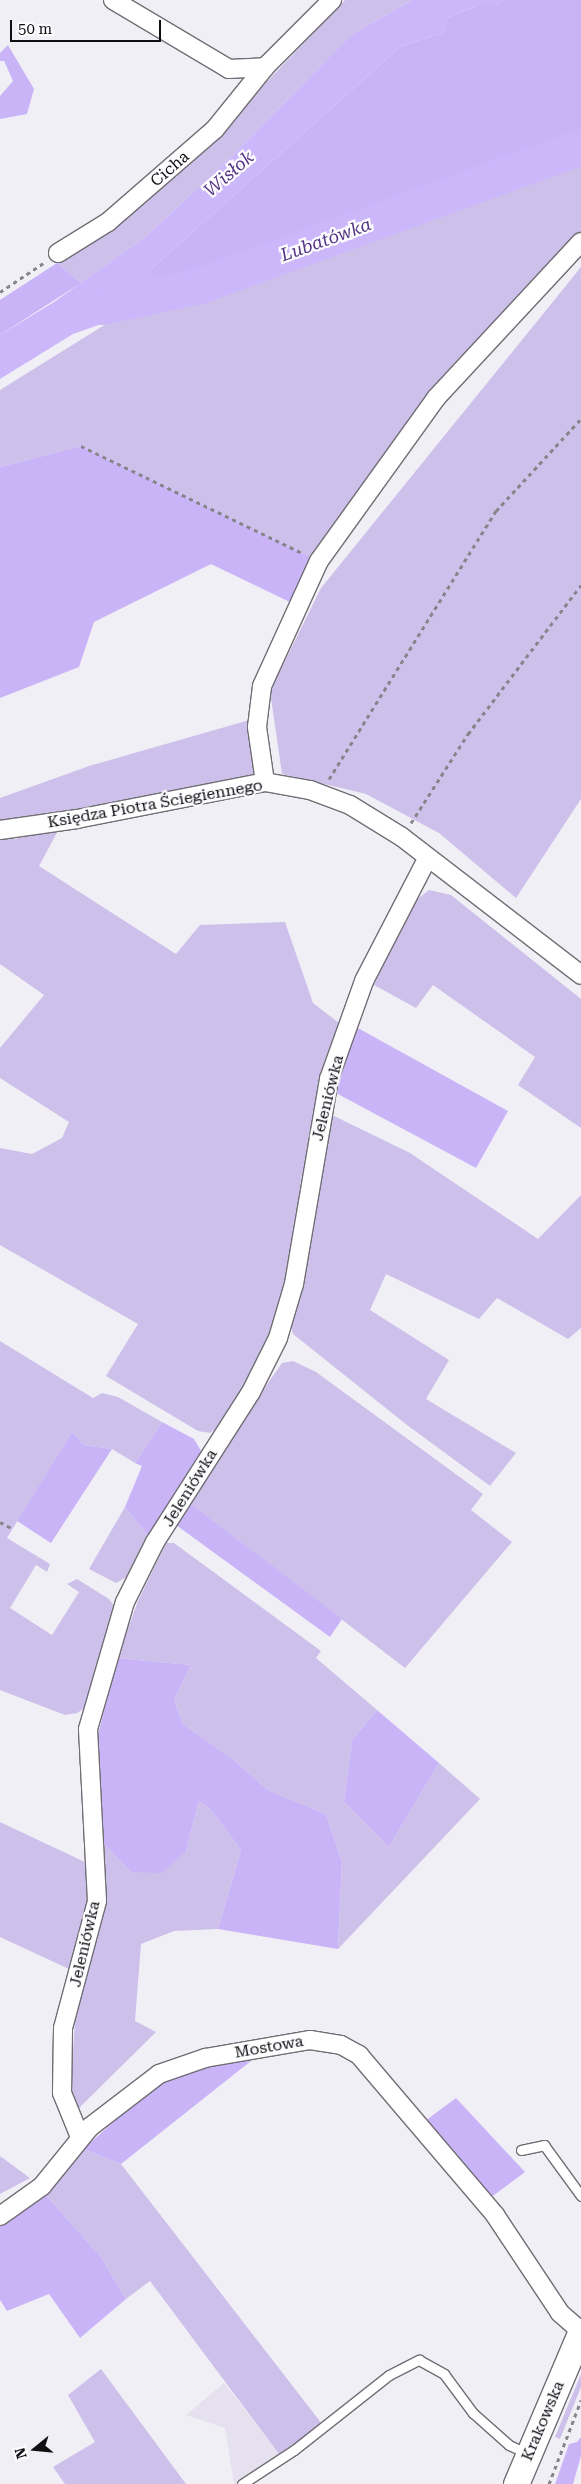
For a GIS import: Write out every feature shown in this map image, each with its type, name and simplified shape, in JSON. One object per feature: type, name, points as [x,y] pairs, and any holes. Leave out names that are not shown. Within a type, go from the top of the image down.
[{"type":"main road","name":"Krakowska","points":[[516,2484],[581,2331]]},
{"type":"street","points":[[113,0],[229,69],[265,67]]},
{"type":"street","name":"Cicha","points":[[58,253],[108,222],[215,129],[265,67],[332,0]]},
{"type":"street","points":[[265,782],[257,727],[262,686],[319,561],[436,398],[581,242]]},
{"type":"street","name":"Księdza Piotra Ściegiennego","points":[[0,830],[77,819],[265,782],[320,794],[350,805],[402,837],[427,859],[581,975]]},
{"type":"street","name":"Jeleniówka","points":[[80,2138],[62,2093],[63,2028],[97,1901],[88,1729],[124,1602],[155,1542],[251,1392],[278,1338],[294,1284],[303,1215],[329,1079],[364,981],[427,859]]},
{"type":"street","name":"Mostowa","points":[[0,2216],[42,2186],[80,2138],[159,2074],[196,2061],[310,2040],[341,2044],[359,2055],[496,2215],[560,2313],[581,2331]]},
{"type":"lane","points":[[521,2150],[544,2145],[581,2196]]},
{"type":"lane","points":[[242,2484],[294,2450],[389,2375],[419,2360],[444,2374],[473,2413],[509,2445],[529,2454]]},
{"type":"path","points":[[0,292],[58,253]]},
{"type":"path","points":[[320,794],[496,511],[581,419]]},
{"type":"path","points":[[81,446],[319,561]]},
{"type":"path","points":[[402,837],[468,734],[581,585]]},
{"type":"path","points":[[0,1522],[13,1529]]},
{"type":"path","points":[[549,2484],[579,2410],[581,2400]]},
{"type":"shaded area","points":[[345,0],[412,0],[351,35],[225,163],[145,237],[81,283],[57,263],[121,222],[178,175]]},
{"type":"shaded area","points":[[503,0],[581,0],[581,161],[534,172],[159,291],[149,271],[401,46],[443,33],[447,18],[479,5],[496,5]]},
{"type":"shaded area","points":[[8,45],[34,89],[27,114],[0,119],[0,96],[13,81],[4,61],[0,61],[0,53]]},
{"type":"shaded area","points":[[581,161],[581,238],[579,236],[319,561],[81,446],[0,467],[0,390],[159,291],[534,172]]},
{"type":"shaded area","points":[[57,263],[81,283],[0,335],[0,300]]},
{"type":"shaded area","points":[[581,267],[581,799],[516,898],[439,833],[366,794],[282,774],[270,691],[321,588]]},
{"type":"shaded area","points":[[81,446],[319,561],[296,605],[211,564],[94,622],[79,667],[0,698],[0,467]]},
{"type":"shaded area","points":[[253,719],[254,771],[250,778],[12,824],[0,821],[0,798],[89,766]]},
{"type":"shaded area","points":[[59,829],[39,866],[176,954],[200,925],[285,922],[313,1003],[339,1023],[301,1179],[289,1279],[262,1358],[221,1425],[210,1433],[198,1431],[106,1376],[138,1324],[0,1245],[0,1148],[32,1154],[62,1138],[69,1122],[0,1078],[0,1048],[44,995],[0,964],[0,835],[15,839]]},
{"type":"shaded area","points":[[429,890],[451,895],[581,999],[581,1128],[518,1085],[535,1057],[433,985],[416,1008],[374,985],[415,901]]},
{"type":"shaded area","points":[[356,1027],[508,1111],[476,1168],[336,1093]]},
{"type":"shaded area","points":[[330,1114],[410,1153],[538,1239],[581,1195],[581,1328],[568,1339],[497,1298],[479,1319],[386,1274],[370,1310],[449,1360],[426,1399],[516,1453],[490,1486],[407,1425],[293,1334],[291,1326]]},
{"type":"shaded area","points":[[0,1341],[93,1398],[102,1393],[118,1397],[162,1422],[135,1463],[112,1449],[84,1445],[72,1432],[7,1538],[50,1564],[47,1572],[36,1565],[10,1608],[52,1635],[79,1592],[67,1584],[77,1579],[109,1599],[115,1607],[85,1708],[77,1713],[65,1715],[0,1690]]},
{"type":"shaded area","points":[[293,1361],[316,1372],[483,1494],[471,1510],[512,1542],[405,1668],[186,1500],[282,1363]]},
{"type":"shaded area","points":[[162,1422],[194,1439],[203,1454],[148,1536],[125,1507],[142,1466],[135,1463]]},
{"type":"shaded area","points":[[72,1432],[84,1445],[112,1449],[51,1543],[17,1521]]},
{"type":"shaded area","points":[[186,1500],[342,1619],[330,1637],[176,1525]]},
{"type":"shaded area","points":[[125,1507],[148,1536],[127,1577],[116,1583],[89,1569]]},
{"type":"shaded area","points":[[166,1543],[174,1543],[321,1651],[316,1658],[377,1710],[352,1740],[344,1802],[389,1847],[439,1763],[480,1799],[338,1949],[342,1862],[326,1814],[268,1790],[234,1760],[183,1724],[174,1700],[191,1665],[117,1658],[138,1601]]},
{"type":"shaded area","points":[[117,1658],[191,1665],[174,1700],[183,1724],[234,1760],[268,1790],[326,1814],[342,1862],[338,1949],[218,1929],[241,1850],[211,1810],[199,1801],[186,1851],[162,1873],[131,1872],[104,1844],[98,1780],[98,1735]]},
{"type":"shaded area","points":[[377,1710],[439,1763],[389,1847],[344,1802],[352,1740]]},
{"type":"shaded area","points":[[199,1801],[211,1810],[241,1850],[218,1929],[174,1931],[141,1944],[135,2021],[156,2032],[76,2111],[71,2090],[75,2018],[106,1902],[104,1844],[131,1872],[186,1851]]},
{"type":"shaded area","points":[[0,1822],[89,1864],[88,1898],[69,1969],[0,1937]]},
{"type":"shaded area","points":[[256,2057],[121,2164],[83,2149],[162,2079],[211,2063]]},
{"type":"shaded area","points":[[456,2098],[525,2172],[490,2198],[425,2121]]},
{"type":"shaded area","points":[[83,2149],[121,2164],[322,2424],[279,2454],[150,2281],[126,2299],[101,2257],[44,2193]]},
{"type":"shaded area","points":[[0,2156],[30,2178],[0,2194]]},
{"type":"shaded area","points":[[44,2193],[101,2257],[126,2299],[80,2338],[49,2294],[7,2311],[0,2300],[0,2219]]},
{"type":"shaded area","points":[[101,2369],[186,2484],[65,2484],[53,2467],[95,2442],[68,2395]]},
{"type":"shaded area","points":[[581,2374],[581,2387],[560,2439],[555,2437]]},
{"type":"shaded area","points":[[224,2383],[279,2454],[244,2484],[234,2484],[225,2428],[186,2415]]},
{"type":"shaded area","points":[[581,2437],[581,2456],[573,2484],[555,2484],[569,2444],[577,2442]]},
{"type":"water","name":"Wisłok","points":[[412,0],[503,0],[496,5],[479,5],[447,18],[443,33],[401,46],[149,271],[159,291],[113,320],[73,334],[0,379],[0,335],[54,302],[145,237],[225,163],[351,35]]},
{"type":"waterway","name":"Lubatówka","points":[[102,307],[200,286],[581,147]]}]
